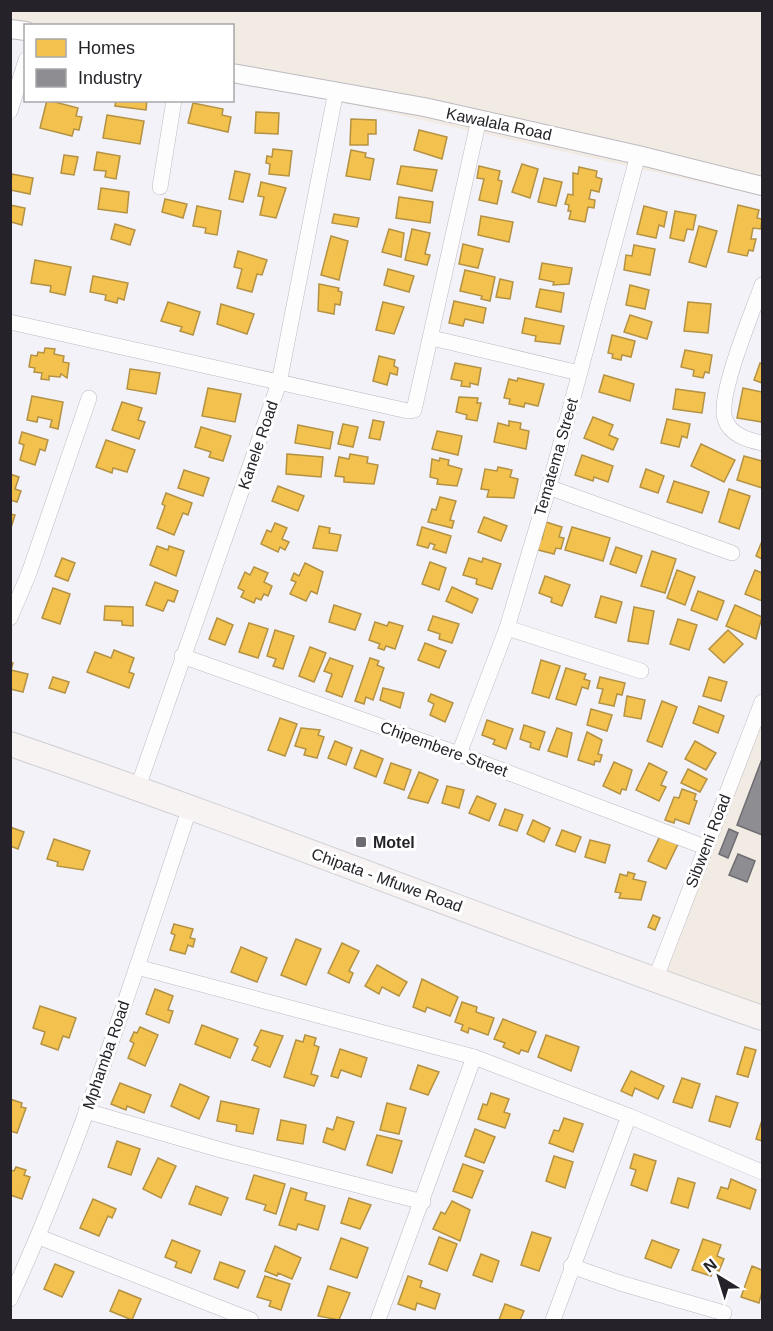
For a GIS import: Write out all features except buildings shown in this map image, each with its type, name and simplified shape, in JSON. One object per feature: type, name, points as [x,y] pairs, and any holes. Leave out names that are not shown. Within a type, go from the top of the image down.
[{"type":"main road","name":"Chipata - Mfuwe Road","points":[[10,744],[138,787],[762,1018]]},
{"type":"street","points":[[10,111],[24,66]]},
{"type":"street","name":"Kawalala Road","points":[[234,73],[479,119],[762,186]]},
{"type":"street","name":"Kanele Road","points":[[138,787],[279,383],[336,91]]},
{"type":"street","points":[[160,187],[174,102]]},
{"type":"street","points":[[10,322],[279,383],[408,411],[414,410],[418,402],[479,119]]},
{"type":"street","name":"Tematema Street","points":[[459,754],[507,628],[548,487],[638,155]]},
{"type":"street","points":[[762,285],[733,367],[724,418],[730,430],[749,440],[762,443]]},
{"type":"street","points":[[432,338],[579,373]]},
{"type":"street","points":[[10,618],[29,573],[89,398]]},
{"type":"street","points":[[548,487],[732,552]]},
{"type":"street","points":[[507,628],[641,671]]},
{"type":"street","name":"Chipembere Street","points":[[182,656],[459,754],[705,848]]},
{"type":"street","name":"Sibweni Road","points":[[655,980],[762,702]]},
{"type":"street","name":"Mphamba Road","points":[[10,1299],[39,1237],[86,1111],[190,807]]},
{"type":"street","points":[[137,967],[474,1057],[629,1116],[762,1172]]},
{"type":"street","points":[[378,1320],[423,1202],[474,1057]]},
{"type":"street","points":[[86,1111],[221,1150],[423,1202]]},
{"type":"street","points":[[553,1320],[571,1266],[629,1116]]},
{"type":"street","points":[[39,1237],[251,1320]]},
{"type":"street","points":[[571,1266],[620,1283],[724,1313]]},
{"type":"shaded area","points":[[11,10],[762,11],[762,196],[234,78],[234,24],[24,24],[24,26],[11,28]]},
{"type":"shaded area","points":[[762,715],[762,1021],[655,980]]},
{"type":"place","name":"Motel","points":[[361,842]]}]
